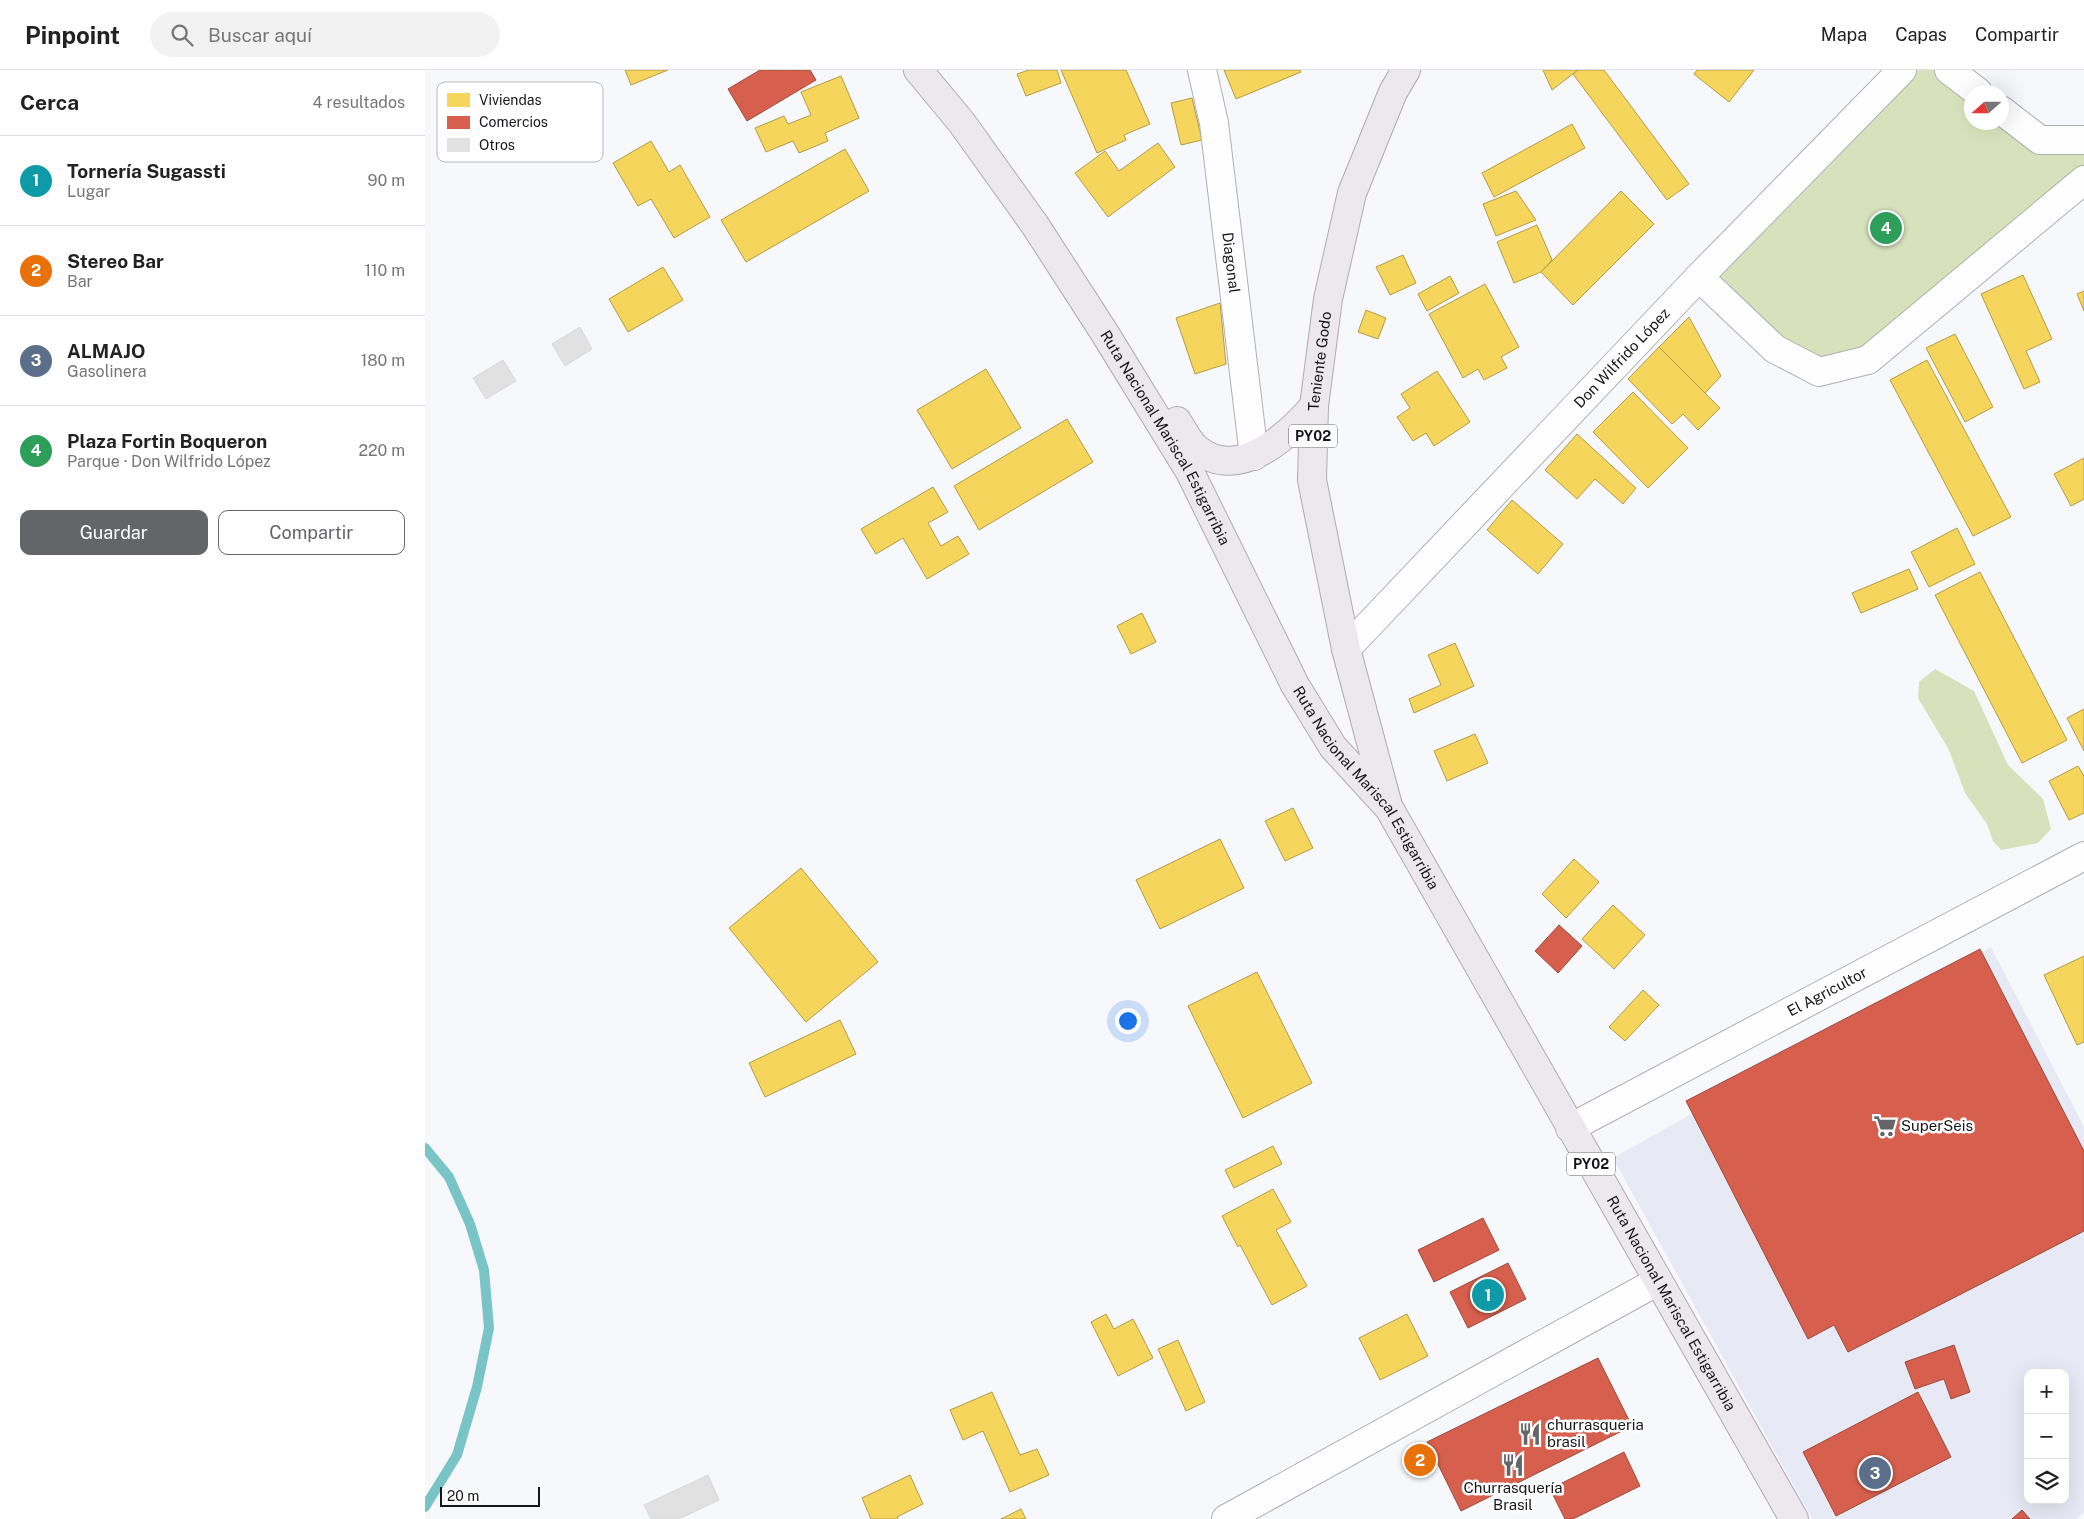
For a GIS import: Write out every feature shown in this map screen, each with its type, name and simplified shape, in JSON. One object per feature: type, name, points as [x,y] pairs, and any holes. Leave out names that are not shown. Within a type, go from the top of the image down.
[{"type":"main road","name":"Ruta Nacional Mariscal Estigarribia","points":[[918,70],[962,123],[1035,225],[1104,332],[1190,472],[1295,686],[1333,747],[1389,808],[1794,1519]]},
{"type":"main road","name":"Teniente Godo","points":[[1389,808],[1346,649],[1312,480],[1314,406],[1328,299],[1352,193],[1393,92],[1406,70]]},
{"type":"main road","points":[[1104,332],[1140,366],[1196,448],[1212,459],[1228,462],[1254,456],[1295,427],[1314,406]]},
{"type":"street","name":"Diagonal","points":[[1203,70],[1214,123],[1254,456]]},
{"type":"street","name":"Don Wilfrido López","points":[[1346,649],[1699,277],[1902,70]]},
{"type":"street","points":[[1949,70],[1969,85]]},
{"type":"street","points":[[2009,116],[2040,140],[2084,140]]},
{"type":"street","points":[[1699,277],[1775,349],[1819,372],[1868,360],[2084,180]]},
{"type":"street","name":"El Agricultor","points":[[1570,1128],[2084,856]]},
{"type":"street","points":[[1226,1519],[1658,1281]]},
{"type":"shaded area","points":[[1991,947],[2084,1127],[2084,1512],[2077,1519],[1812,1519],[1613,1158]]},
{"type":"green space","points":[[1902,70],[1949,70],[1964,85],[1964,130],[2009,130],[2009,126],[2040,140],[2084,140],[2084,180],[1868,360],[1819,372],[1699,277]]},
{"type":"green space","points":[[1935,669],[1974,691],[2008,765],[2043,799],[2051,829],[2038,843],[2001,850],[1993,841],[1987,824],[1965,793],[1949,750],[1918,698],[1919,682]]},
{"type":"building: Viviendas","points":[[625,70],[668,70],[631,85]]},
{"type":"building: Viviendas","points":[[1029,70],[1057,70],[1061,83],[1026,96],[1017,74]]},
{"type":"building: Viviendas","points":[[1061,70],[1126,70],[1150,124],[1124,135],[1126,140],[1097,153]]},
{"type":"building: Viviendas","points":[[1224,70],[1300,70],[1301,72],[1236,99]]},
{"type":"building: Viviendas","points":[[1543,70],[1578,70],[1552,90]]},
{"type":"building: Viviendas","points":[[1578,70],[1604,70],[1689,184],[1667,200],[1573,74]]},
{"type":"building: Viviendas","points":[[1697,70],[1754,70],[1729,102],[1694,74]]},
{"type":"building: Viviendas","points":[[841,76],[859,118],[825,133],[828,141],[799,153],[793,141],[766,152],[755,128],[784,116],[788,124],[811,115],[801,92]]},
{"type":"building: Viviendas","points":[[1192,98],[1202,140],[1181,145],[1171,103]]},
{"type":"building: Viviendas","points":[[1572,124],[1585,148],[1494,197],[1482,173]]},
{"type":"building: Viviendas","points":[[651,141],[669,172],[680,165],[710,217],[674,238],[651,199],[638,206],[613,163]]},
{"type":"building: Viviendas","points":[[1158,143],[1175,167],[1108,217],[1075,173],[1105,151],[1119,171]]},
{"type":"building: Viviendas","points":[[845,149],[869,191],[746,262],[721,220]]},
{"type":"building: Viviendas","points":[[1516,191],[1536,220],[1496,236],[1483,204]]},
{"type":"building: Viviendas","points":[[1621,191],[1654,224],[1573,305],[1541,272]]},
{"type":"building: Viviendas","points":[[1537,225],[1552,260],[1541,272],[1514,283],[1497,242]]},
{"type":"building: Viviendas","points":[[1403,255],[1416,283],[1390,295],[1376,267]]},
{"type":"building: Viviendas","points":[[663,267],[683,300],[628,332],[609,299]]},
{"type":"building: Viviendas","points":[[2023,275],[2052,339],[2026,351],[2040,382],[2024,389],[1981,294]]},
{"type":"building: Viviendas","points":[[1450,276],[1459,293],[1427,311],[1418,294]]},
{"type":"building: Viviendas","points":[[1485,284],[1519,347],[1501,357],[1507,368],[1484,380],[1478,369],[1463,378],[1429,314]]},
{"type":"building: Viviendas","points":[[2084,291],[2084,311],[2077,294]]},
{"type":"building: Viviendas","points":[[1220,303],[1226,364],[1195,374],[1176,318]]},
{"type":"building: Viviendas","points":[[1366,310],[1386,318],[1378,339],[1358,332]]},
{"type":"building: Viviendas","points":[[1689,317],[1721,376],[1705,393],[1659,347]]},
{"type":"building: Viviendas","points":[[1955,334],[1993,407],[1965,422],[1926,348]]},
{"type":"building: Viviendas","points":[[1659,347],[1720,408],[1698,430],[1683,414],[1672,424],[1628,379]]},
{"type":"building: Viviendas","points":[[1927,360],[2011,517],[1973,536],[1890,380]]},
{"type":"building: Viviendas","points":[[986,369],[1021,428],[952,469],[917,410]]},
{"type":"building: Viviendas","points":[[1437,371],[1470,422],[1434,446],[1426,433],[1413,441],[1397,417],[1410,408],[1401,394]]},
{"type":"building: Viviendas","points":[[1633,392],[1688,448],[1648,488],[1593,432]]},
{"type":"building: Viviendas","points":[[1067,419],[1093,462],[979,530],[954,486]]},
{"type":"building: Viviendas","points":[[1577,434],[1636,488],[1623,504],[1595,479],[1577,499],[1545,470]]},
{"type":"building: Viviendas","points":[[2084,458],[2084,499],[2071,506],[2054,474]]},
{"type":"building: Viviendas","points":[[933,487],[948,512],[928,523],[941,546],[958,536],[969,554],[927,579],[903,538],[876,554],[861,529]]},
{"type":"building: Viviendas","points":[[1512,500],[1563,544],[1538,574],[1487,530]]},
{"type":"building: Viviendas","points":[[1957,528],[1975,564],[1929,587],[1911,552]]},
{"type":"building: Viviendas","points":[[1909,569],[1918,589],[1861,613],[1852,593]]},
{"type":"building: Viviendas","points":[[1980,572],[2067,740],[2022,763],[1935,595]]},
{"type":"building: Viviendas","points":[[1142,613],[1156,642],[1131,654],[1117,626]]},
{"type":"building: Viviendas","points":[[1455,643],[1474,686],[1414,713],[1409,699],[1441,685],[1428,655]]},
{"type":"building: Viviendas","points":[[2084,709],[2084,751],[2067,718]]},
{"type":"building: Viviendas","points":[[1475,734],[1488,763],[1447,781],[1434,751]]},
{"type":"building: Viviendas","points":[[2078,766],[2084,776],[2084,813],[2069,820],[2049,781]]},
{"type":"building: Viviendas","points":[[1293,808],[1313,848],[1285,861],[1265,821]]},
{"type":"building: Viviendas","points":[[1220,839],[1244,888],[1160,929],[1136,880]]},
{"type":"building: Viviendas","points":[[1574,859],[1599,882],[1566,918],[1542,894]]},
{"type":"building: Viviendas","points":[[801,868],[878,962],[806,1022],[729,928]]},
{"type":"building: Viviendas","points":[[1613,905],[1645,935],[1614,969],[1582,939]]},
{"type":"building: Viviendas","points":[[2084,956],[2084,1042],[2077,1045],[2044,975]]},
{"type":"building: Viviendas","points":[[1257,972],[1312,1083],[1243,1118],[1188,1006]]},
{"type":"building: Viviendas","points":[[1643,990],[1659,1005],[1625,1041],[1609,1027]]},
{"type":"building: Viviendas","points":[[840,1020],[856,1054],[765,1097],[749,1063]]},
{"type":"building: Viviendas","points":[[1273,1146],[1282,1164],[1234,1188],[1225,1170]]},
{"type":"building: Viviendas","points":[[1273,1189],[1291,1222],[1276,1230],[1307,1286],[1272,1305],[1222,1216]]},
{"type":"building: Viviendas","points":[[1106,1314],[1114,1329],[1133,1319],[1153,1358],[1118,1376],[1091,1322]]},
{"type":"building: Viviendas","points":[[1407,1314],[1428,1356],[1380,1380],[1359,1338]]},
{"type":"building: Viviendas","points":[[1178,1340],[1205,1402],[1186,1411],[1158,1349]]},
{"type":"building: Viviendas","points":[[992,1392],[1020,1455],[1037,1449],[1049,1475],[1010,1492],[983,1431],[963,1440],[950,1410]]},
{"type":"building: Viviendas","points":[[910,1475],[923,1504],[897,1517],[898,1519],[871,1519],[862,1498]]},
{"type":"building: Viviendas","points":[[1021,1509],[1026,1519],[1001,1519]]},
{"type":"building: Comercios","points":[[760,70],[810,70],[816,80],[747,121],[728,89]]},
{"type":"building: Comercios","points":[[1559,925],[1582,946],[1558,973],[1535,951]]},
{"type":"building: Comercios","name":"SuperSeis","points":[[1980,949],[2084,1151],[2084,1231],[1848,1352],[1834,1325],[1808,1339],[1686,1101]]},
{"type":"building: Comercios","points":[[1483,1218],[1499,1250],[1434,1282],[1418,1250]]},
{"type":"building: Comercios","points":[[1508,1263],[1526,1299],[1468,1328],[1450,1292]]},
{"type":"building: Comercios","points":[[1954,1345],[1970,1392],[1951,1399],[1944,1379],[1915,1389],[1905,1362]]},
{"type":"building: Comercios","name":"churrasqueria brasil","points":[[1598,1358],[1632,1426],[1461,1511],[1427,1442]]},
{"type":"building: Comercios","points":[[1918,1392],[1951,1457],[1836,1516],[1803,1452]]},
{"type":"building: Comercios","points":[[1624,1452],[1640,1486],[1573,1519],[1565,1519],[1550,1489]]},
{"type":"building: Comercios","points":[[2022,1510],[2030,1519],[2012,1519]]},
{"type":"building: Otros","points":[[580,327],[592,349],[565,366],[552,344]]},
{"type":"building: Otros","points":[[503,360],[516,381],[486,399],[473,378]]},
{"type":"building: Otros","points":[[708,1475],[719,1500],[679,1519],[651,1519],[644,1505]]},
{"type":"waterway","points":[[425,1148],[449,1177],[470,1224],[484,1270],[489,1328],[477,1387],[457,1455],[425,1507]]},
{"type":"place","name":"Plaza Fortin Boqueron","points":[[1886,228]]},
{"type":"place","name":"SuperSeis","points":[[1885,1126]]},
{"type":"place","name":"Tornería Sugassti","points":[[1488,1295]]},
{"type":"place","name":"churrasqueria brasil","points":[[1530,1434]]},
{"type":"place","name":"Stereo Bar","points":[[1420,1460]]},
{"type":"place","name":"Churrasquería Brasil","points":[[1513,1465]]},
{"type":"place","name":"ALMAJO","points":[[1875,1473]]}]
